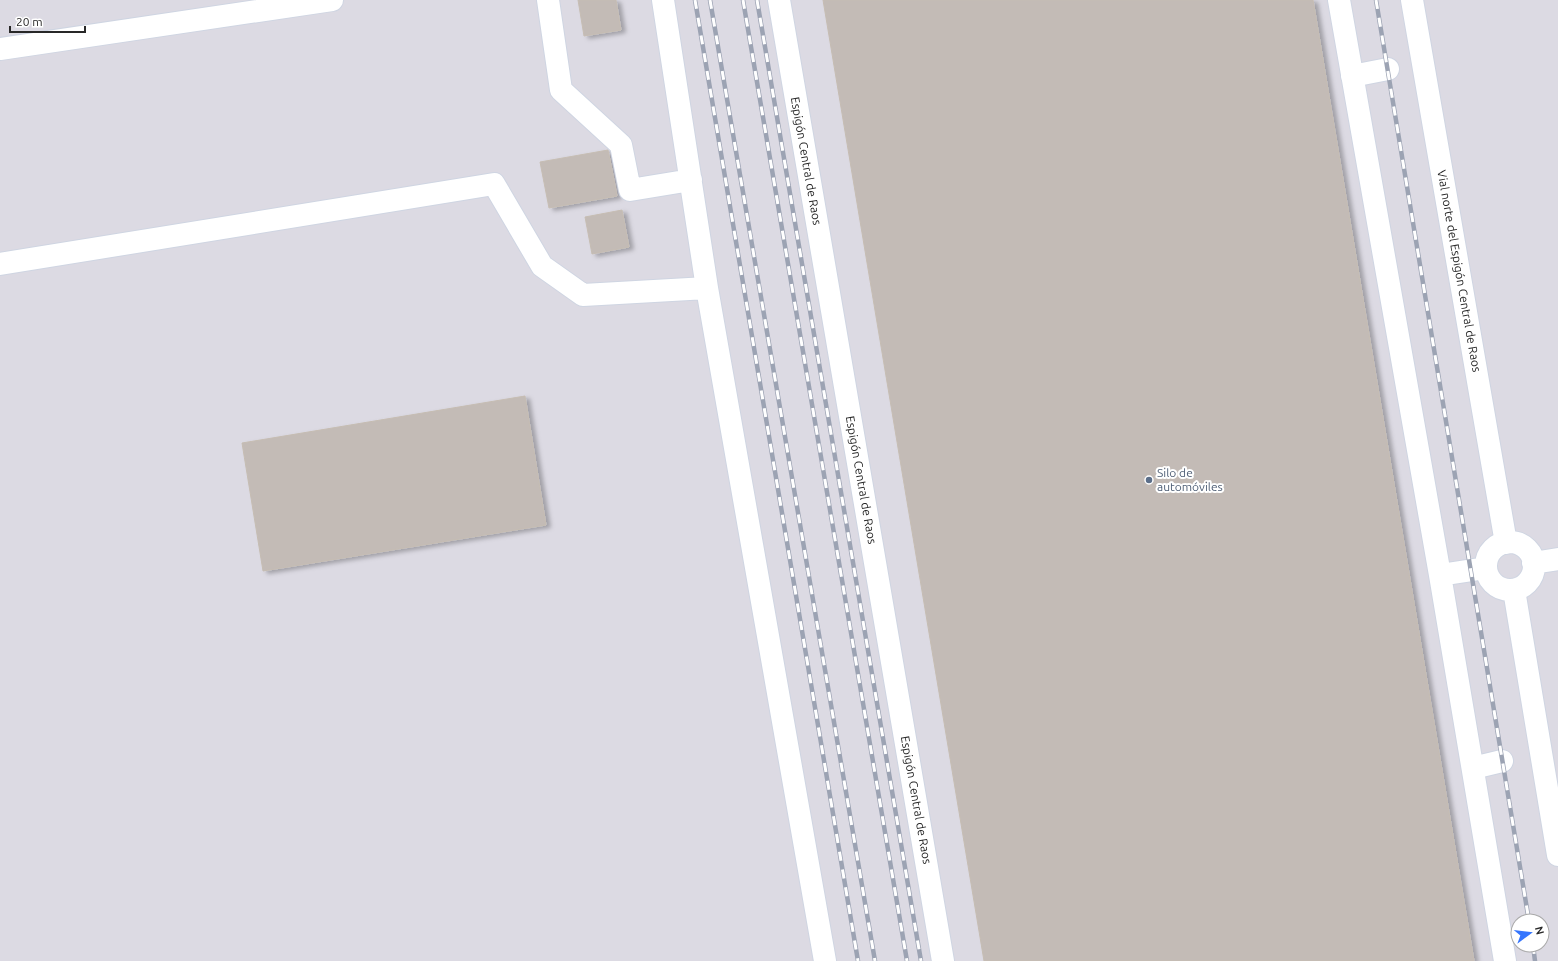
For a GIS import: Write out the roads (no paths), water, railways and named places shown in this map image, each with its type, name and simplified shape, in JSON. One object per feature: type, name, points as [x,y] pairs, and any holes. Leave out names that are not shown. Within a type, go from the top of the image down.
[{"type":"lane","points":[[0,49],[332,0]]},
{"type":"lane","points":[[548,0],[561,90],[621,145],[630,190],[691,180]]},
{"type":"lane","points":[[663,0],[708,288],[825,961]]},
{"type":"lane","name":"Espigón Central de Raos","points":[[779,0],[943,961]]},
{"type":"lane","points":[[1338,0],[1473,768],[1509,927],[1505,961]]},
{"type":"lane","name":"Vial norte del Espigón Central de Raos","points":[[1412,0],[1506,543]]},
{"type":"lane","points":[[1352,76],[1388,69]]},
{"type":"lane","points":[[0,264],[494,184],[542,266],[583,294],[708,288]]},
{"type":"lane","points":[[1506,543],[1521,545],[1532,556],[1534,563],[1531,578],[1521,588],[1514,590],[1507,590],[1496,585],[1491,580],[1486,568],[1490,554],[1494,549],[1506,543]]},
{"type":"lane","points":[[1534,563],[1558,559]]},
{"type":"lane","points":[[1440,575],[1486,568]]},
{"type":"lane","points":[[1514,590],[1558,855]]},
{"type":"lane","points":[[1473,768],[1502,761]]},
{"type":"railway","points":[[695,0],[858,961]]},
{"type":"railway","points":[[710,0],[875,961]]},
{"type":"railway","points":[[743,0],[907,961]]},
{"type":"railway","points":[[757,0],[921,961]]},
{"type":"railway","points":[[1376,0],[1528,913]]},
{"type":"railway","points":[[1534,953],[1535,961]]},
{"type":"place","name":"Silo de automóviles","points":[[1149,480]]}]
